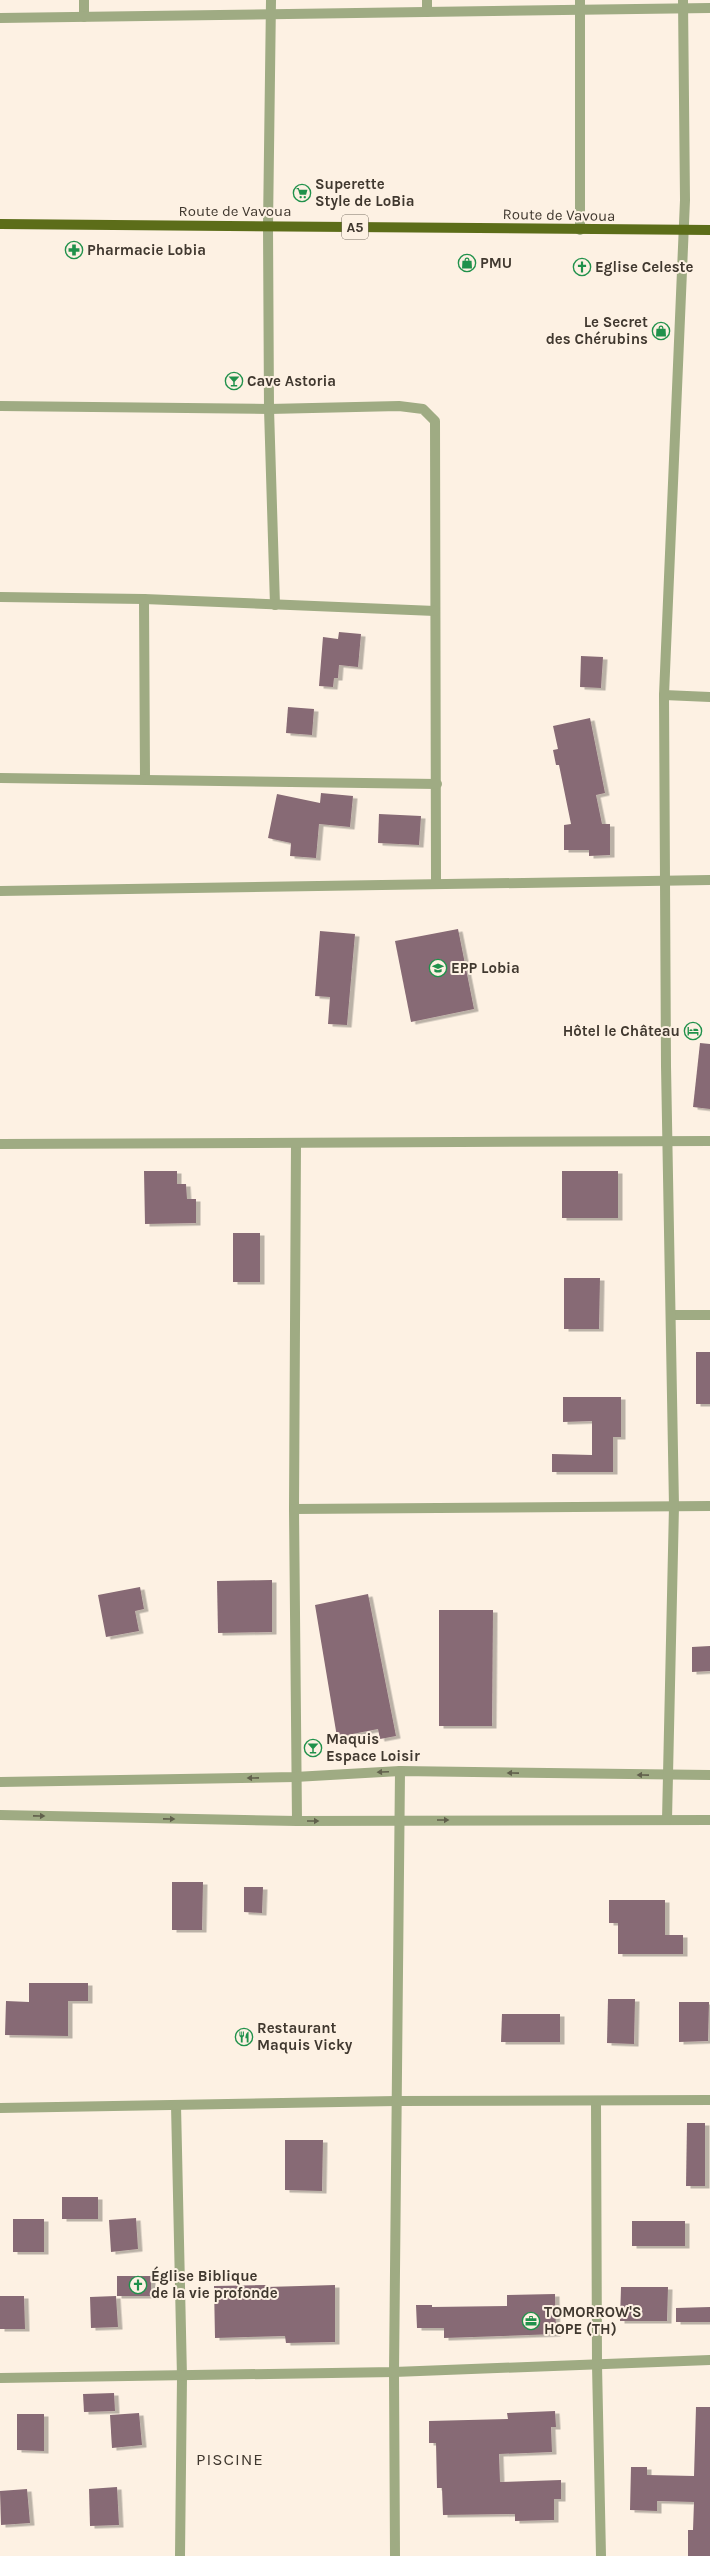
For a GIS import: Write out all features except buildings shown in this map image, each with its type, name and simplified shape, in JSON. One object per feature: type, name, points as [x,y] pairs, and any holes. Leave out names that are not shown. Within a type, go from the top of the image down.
[{"type":"main road","name":"Route de Vavoua","points":[[0,224],[683,231],[710,230]]},
{"type":"street","points":[[84,0],[84,17]]},
{"type":"street","points":[[271,0],[268,226],[269,409],[275,606]]},
{"type":"street","points":[[426,12],[427,0]]},
{"type":"street","points":[[0,18],[426,12],[580,5],[683,4],[710,8]]},
{"type":"street","points":[[667,1820],[666,1776],[674,1506],[672,1315],[667,1141],[664,881],[664,694],[683,231],[683,4]]},
{"type":"street","points":[[580,5],[580,230]]},
{"type":"street","points":[[0,406],[269,409],[399,406],[423,409],[436,421],[436,883]]},
{"type":"street","points":[[0,597],[144,599],[435,612]]},
{"type":"street","points":[[144,599],[145,778]]},
{"type":"street","points":[[664,694],[710,697]]},
{"type":"street","points":[[0,778],[145,778],[437,784]]},
{"type":"street","points":[[0,891],[436,883],[710,880]]},
{"type":"street","points":[[0,1144],[710,1141]]},
{"type":"street","points":[[296,1143],[294,1509],[295,1777],[297,1821]]},
{"type":"street","points":[[672,1315],[710,1315]]},
{"type":"street","points":[[294,1509],[710,1506]]},
{"type":"street","points":[[395,2556],[394,2372],[400,1771]]},
{"type":"street","points":[[0,1782],[295,1777],[400,1771],[666,1776],[710,1775]]},
{"type":"street","points":[[0,1815],[297,1821],[710,1820]]},
{"type":"street","points":[[0,2108],[396,2101],[710,2100]]},
{"type":"street","points":[[596,2101],[597,2365],[601,2556]]},
{"type":"street","points":[[176,2105],[182,2377],[180,2556]]},
{"type":"street","points":[[0,2378],[182,2377],[394,2372],[710,2360]]},
{"type":"place","name":"Superette Style de LoBia","points":[[302,193]]},
{"type":"place","name":"Pharmacie Lobia","points":[[74,250]]},
{"type":"place","name":"PMU","points":[[467,263]]},
{"type":"place","name":"Eglise Celeste","points":[[582,267]]},
{"type":"place","name":"Le Secret des Chérubins","points":[[661,331]]},
{"type":"place","name":"Cave Astoria","points":[[234,381]]},
{"type":"place","name":"EPP Lobia","points":[[438,968]]},
{"type":"place","name":"Hôtel le Château","points":[[693,1031]]},
{"type":"place","name":"Maquis Espace Loisir","points":[[313,1748]]},
{"type":"place","name":"Restaurant Maquis Vicky","points":[[244,2037]]},
{"type":"place","name":"Église Biblique de la vie profonde","points":[[138,2285]]},
{"type":"place","name":"TOMORROW'S HOPE (TH)","points":[[531,2321]]},
{"type":"district","name":"PISCINE","points":[[230,2459]]}]
